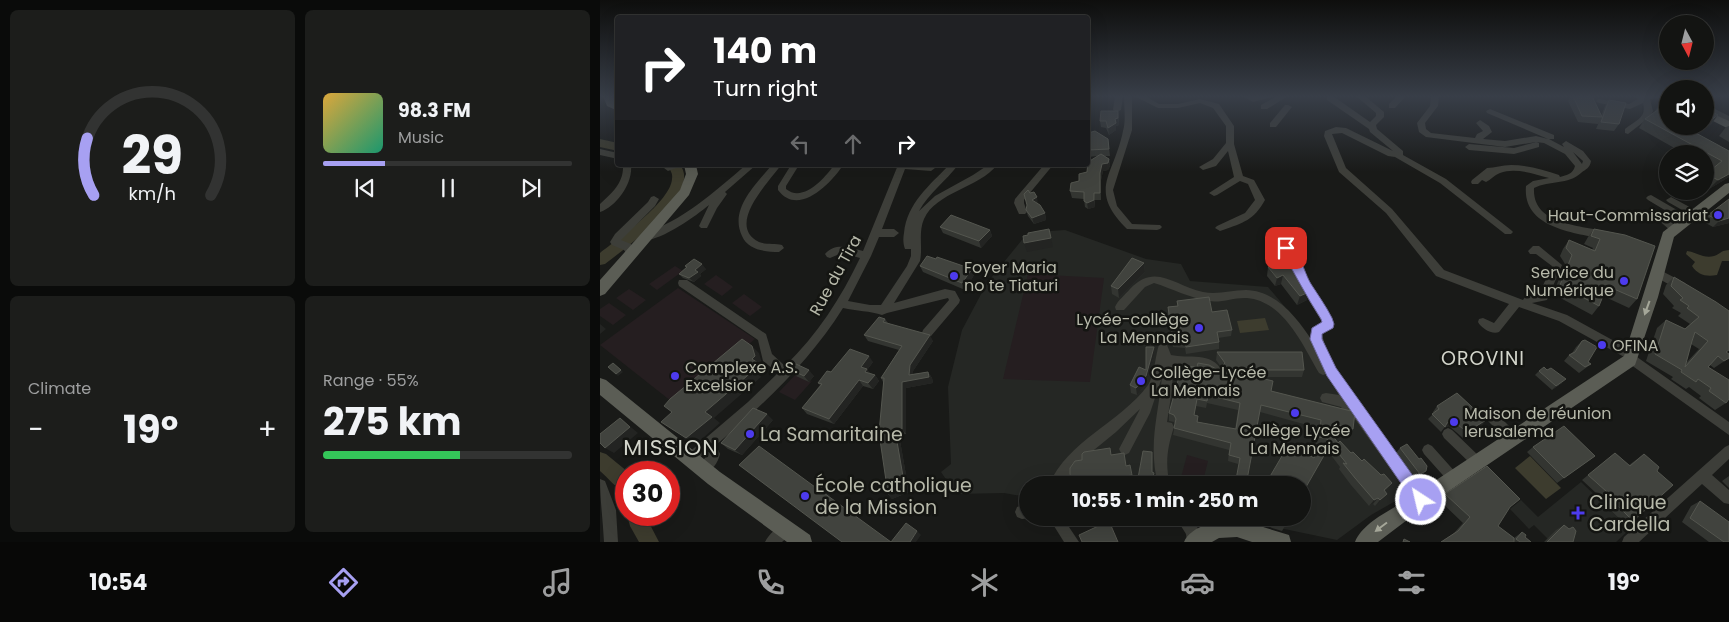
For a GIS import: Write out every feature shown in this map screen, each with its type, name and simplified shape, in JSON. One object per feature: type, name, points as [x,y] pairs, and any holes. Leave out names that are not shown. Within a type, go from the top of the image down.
[{"type":"main road","points":[[600,290],[631,244],[685,192],[692,174],[690,167]]},
{"type":"main road","points":[[1364,542],[1378,529],[1514,439],[1632,357],[1658,273],[1659,254],[1668,235],[1729,187]]},
{"type":"main road","points":[[600,385],[697,463],[803,542]]},
{"type":"main road","points":[[1194,542],[1217,529],[1237,528],[1282,542]]},
{"type":"street","points":[[1128,121],[1128,130],[1109,190],[1109,201],[1130,227],[1156,226]]},
{"type":"street","points":[[1227,121],[1230,126],[1230,144],[1239,178]]},
{"type":"street","points":[[1273,125],[1277,121]]},
{"type":"street","points":[[1364,121],[1398,150],[1400,153],[1396,155]]},
{"type":"street","points":[[1372,127],[1377,121]]},
{"type":"street","points":[[1422,121],[1422,130],[1429,135],[1505,144],[1536,139],[1546,140],[1572,155],[1579,166],[1579,171]]},
{"type":"street","points":[[1513,121],[1574,149],[1587,161],[1586,165],[1576,176],[1566,179],[1548,180],[1530,186],[1529,196],[1536,209],[1544,217],[1560,226],[1615,237]]},
{"type":"street","points":[[1628,131],[1640,121]]},
{"type":"street","points":[[1478,140],[1480,136],[1488,132],[1480,124]]},
{"type":"street","points":[[1508,232],[1443,181],[1396,155],[1343,130],[1328,133],[1332,148],[1342,170],[1389,211],[1440,273],[1520,304],[1563,318],[1632,357],[1729,427]]},
{"type":"street","points":[[1469,147],[1514,152],[1546,140]]},
{"type":"street","points":[[1202,167],[1213,165],[1219,159],[1223,149],[1230,144]]},
{"type":"street","points":[[600,152],[615,155]]},
{"type":"street","points":[[600,209],[622,186],[628,174],[628,167]]},
{"type":"street","points":[[654,199],[652,204],[615,242],[631,244],[658,233],[718,194],[719,191],[749,167]]},
{"type":"street","points":[[774,167],[749,201],[743,215],[743,224],[744,231],[751,241],[768,248],[779,248]]},
{"type":"street","points":[[794,167],[782,186],[784,193],[793,196],[807,194],[819,188],[837,167]]},
{"type":"street","name":"Rue du Tira","points":[[697,463],[715,456],[715,451],[709,444],[814,342],[842,303],[866,256],[901,167]]},
{"type":"street","points":[[921,167],[931,168]]},
{"type":"street","points":[[916,257],[908,246],[910,220],[913,212],[918,203],[952,167]]},
{"type":"street","points":[[882,311],[900,286],[916,257],[916,233],[924,211],[943,196],[985,173],[991,167]]},
{"type":"street","points":[[1022,212],[1019,203],[1020,199],[1047,167]]},
{"type":"street","points":[[1475,182],[1486,172],[1523,169],[1566,179]]},
{"type":"street","points":[[1486,179],[1497,170]]},
{"type":"street","points":[[1214,193],[1239,178],[1251,182],[1260,200],[1255,211],[1243,219],[1220,228]]},
{"type":"street","points":[[704,226],[722,193],[718,194]]},
{"type":"street","points":[[1650,198],[1685,220]]},
{"type":"street","points":[[1672,200],[1685,220]]},
{"type":"street","points":[[1659,216],[1685,220]]},
{"type":"street","name":"Rue du Tira","points":[[876,232],[894,233]]},
{"type":"street","points":[[1286,248],[1297,265],[1304,283],[1326,318],[1328,324],[1316,332],[1316,339],[1331,372],[1419,501]]},
{"type":"street","points":[[830,254],[841,250],[866,256]]},
{"type":"street","points":[[1483,322],[1495,329],[1520,304],[1543,297],[1557,265],[1536,250],[1534,251]]},
{"type":"street","points":[[1658,273],[1692,292]]},
{"type":"street","points":[[1120,307],[1140,284],[1154,279],[1188,292],[1211,297],[1249,294],[1262,298],[1279,308],[1296,326],[1345,402],[1419,501]]},
{"type":"street","points":[[683,283],[762,337],[769,359],[785,372]]},
{"type":"street","points":[[842,303],[871,311],[882,311],[945,293],[951,294],[955,300],[927,333]]},
{"type":"street","points":[[1125,449],[1137,432],[1148,410],[1163,348],[1166,359],[1167,381],[1157,441],[1160,454]]},
{"type":"street","points":[[1166,359],[1173,362],[1205,362],[1216,372]]},
{"type":"street","points":[[1059,476],[1074,457],[1114,427],[1154,386]]},
{"type":"street","points":[[1326,398],[1345,402]]},
{"type":"street","points":[[1491,416],[1514,439]]},
{"type":"street","points":[[1162,476],[1159,465],[1160,454],[1168,427]]},
{"type":"street","points":[[1448,434],[1477,462]]},
{"type":"street","points":[[1428,450],[1453,478]]},
{"type":"street","points":[[1630,542],[1729,451]]},
{"type":"street","points":[[1702,475],[1729,498]]},
{"type":"street","points":[[600,485],[609,510],[611,542]]},
{"type":"street","points":[[1061,526],[1072,542]]},
{"type":"street","points":[[1189,526],[1192,530],[1194,542]]},
{"type":"street","points":[[772,542],[785,530]]},
{"type":"shaded area","name":"Collège-Lycée La Mennais","points":[[1065,230],[1146,259],[1181,264],[1190,281],[1268,287],[1285,307],[1328,376],[1413,491],[1371,515],[1337,540],[1270,526],[1311,526],[1311,476],[1019,476],[1019,496],[1004,493],[956,494],[941,472],[951,464],[948,387],[962,330],[987,283],[1025,236],[1036,232]]},
{"type":"shaded area","points":[[1729,250],[1729,261],[1722,261],[1717,275],[1713,276],[1703,275],[1697,271],[1692,266],[1695,262],[1686,254],[1687,251],[1710,257]]},
{"type":"shaded area","points":[[675,266],[683,271],[657,290],[649,284]]},
{"type":"shaded area","points":[[1028,274],[1104,278],[1090,382],[1003,379]]},
{"type":"shaded area","points":[[716,275],[733,287],[722,296],[704,284]]},
{"type":"shaded area","name":"Complexe A.S. Excelsior","points":[[678,288],[755,339],[676,405],[600,345]]},
{"type":"shaded area","points":[[629,289],[646,300],[633,310],[616,298]]},
{"type":"shaded area","points":[[744,294],[762,307],[750,316],[732,303]]},
{"type":"shaded area","points":[[609,303],[626,315],[613,325],[600,316],[600,309]]},
{"type":"shaded area","points":[[1265,318],[1269,330],[1240,333],[1237,321]]},
{"type":"shaded area","points":[[796,374],[809,382],[812,381],[795,400],[779,392]]},
{"type":"shaded area","points":[[1187,455],[1208,461],[1204,476],[1181,476]]},
{"type":"shaded area","points":[[1530,456],[1561,488],[1546,499],[1515,468]]},
{"type":"shaded area","name":"Clinique Cardella","points":[[1581,482],[1630,529],[1616,542],[1563,542],[1548,539],[1534,525],[1529,529],[1510,509],[1521,500],[1538,517]]},
{"type":"building","points":[[1106,121],[1116,121],[1116,123],[1108,128]]},
{"type":"building","points":[[1601,121],[1620,121],[1619,124]]},
{"type":"building","points":[[1649,121],[1659,121],[1659,127]]},
{"type":"building","points":[[1095,131],[1108,139],[1109,149],[1090,150],[1090,132]]},
{"type":"building","points":[[1674,135],[1700,135],[1729,151],[1729,174],[1718,180],[1714,178],[1714,168],[1722,161],[1714,157],[1714,145],[1693,145]]},
{"type":"building","points":[[1101,154],[1109,159],[1108,163],[1102,164],[1100,193],[1094,193],[1094,200],[1087,203],[1084,201],[1084,192],[1070,191],[1071,183],[1079,181],[1079,174],[1087,172],[1088,167],[1090,167],[1090,161]]},
{"type":"building","points":[[1028,190],[1030,193],[1034,192],[1037,197],[1032,200],[1040,205],[1045,213],[1032,218],[1026,210],[1027,205],[1024,194]]},
{"type":"building","points":[[1729,199],[1729,218],[1719,221],[1708,215]]},
{"type":"building","points":[[951,215],[990,230],[979,241],[940,227]]},
{"type":"building","points":[[1049,229],[1051,238],[1024,243],[1023,236],[1028,235],[1028,233]]},
{"type":"building","points":[[1594,229],[1625,235],[1655,246],[1637,299],[1607,286],[1599,306],[1560,285],[1572,255],[1566,248],[1569,240],[1595,251],[1600,239],[1591,236]]},
{"type":"building","points":[[927,256],[936,259],[937,257],[972,269],[962,283],[920,266]]},
{"type":"building","points":[[1132,258],[1144,263],[1118,289],[1111,286]]},
{"type":"building","points":[[694,259],[702,264],[695,270],[698,272],[689,278],[679,274],[687,267],[685,266]]},
{"type":"building","points":[[1289,261],[1297,268],[1309,292],[1300,296],[1283,275],[1277,278],[1268,267]]},
{"type":"building","points":[[1674,277],[1729,311],[1729,350],[1726,352],[1729,354],[1729,358],[1724,361],[1718,356],[1708,367],[1729,380],[1729,399],[1726,403],[1709,391],[1711,388],[1698,379],[1696,382],[1681,372],[1682,370],[1655,354],[1666,320],[1685,329],[1699,317],[1687,308],[1689,306],[1680,300],[1683,298],[1671,286]],"holes":[[[1695,332],[1708,341],[1685,367]]]},
{"type":"building","name":"Lycée-collège La Mennais","points":[[1209,297],[1212,312],[1227,310],[1232,330],[1217,332],[1219,342],[1186,347],[1185,341],[1173,341],[1168,307],[1178,306],[1177,301]]},
{"type":"building","name":"École catholique de la Mission","points":[[879,317],[885,319],[883,322],[930,335],[910,365],[909,375],[928,372],[929,377],[902,382],[902,429],[895,430],[905,488],[888,494],[879,433],[884,378],[881,378],[902,346],[864,335]]},
{"type":"building","points":[[742,339],[752,346],[755,356],[752,359],[758,363],[751,368],[754,370],[705,412],[712,417],[686,438],[661,422],[672,412],[664,406],[670,399]]},
{"type":"building","points":[[1585,340],[1597,347],[1588,362],[1591,364],[1585,367],[1569,355],[1575,352],[1582,341]]},
{"type":"building","points":[[1146,347],[1154,347],[1146,376],[1136,388],[1130,385],[1139,367],[1146,370]]},
{"type":"building","points":[[850,349],[869,356],[861,367],[867,369],[865,372],[875,375],[868,383],[859,380],[829,419],[802,408],[822,384],[818,383],[827,371],[831,372]]},
{"type":"building","name":"Collège Lycée La Mennais","points":[[1217,352],[1302,352],[1304,370],[1236,370],[1236,372],[1273,381],[1271,391],[1355,412],[1353,429],[1334,424],[1333,436],[1338,443],[1340,441],[1351,453],[1353,452],[1362,461],[1364,459],[1381,475],[1384,474],[1392,483],[1384,490],[1387,494],[1380,500],[1378,498],[1374,500],[1343,463],[1347,464],[1327,439],[1319,437],[1321,420],[1261,405],[1248,476],[1237,476],[1240,458],[1229,455],[1231,443],[1174,428],[1176,419],[1174,415],[1169,413],[1182,366],[1197,367],[1198,363],[1209,365],[1218,370],[1225,363]],"holes":[[[1208,395],[1240,403],[1236,429],[1197,422],[1198,416],[1194,415],[1197,399],[1207,401]]]},
{"type":"building","points":[[613,363],[621,370],[616,374],[608,367]]},
{"type":"building","points":[[796,364],[809,370],[804,376],[791,370]]},
{"type":"building","points":[[1544,367],[1547,370],[1551,368],[1566,379],[1556,386],[1539,371]]},
{"type":"building","name":"Maison de réunion Ierusalema","points":[[1457,393],[1486,420],[1467,432],[1453,421],[1447,423],[1445,427],[1432,414],[1439,409],[1437,406]]},
{"type":"building","points":[[753,408],[767,414],[735,450],[721,443]]},
{"type":"building","points":[[620,418],[630,427],[605,448],[600,443],[600,434]]},
{"type":"building","points":[[1564,426],[1595,456],[1564,478],[1533,447]]},
{"type":"building","name":"Collège Lycée La Mennais","points":[[1289,444],[1314,458],[1319,449],[1326,452],[1311,478],[1311,476],[1270,476]]},
{"type":"building","points":[[1407,444],[1427,466],[1426,471],[1420,474],[1400,448]]},
{"type":"building","name":"École catholique de la Mission","points":[[759,446],[815,487],[818,485],[826,491],[824,493],[891,542],[842,542],[739,465]]},
{"type":"building","points":[[1110,448],[1111,455],[1124,453],[1126,466],[1130,465],[1132,475],[1070,476],[1070,468],[1075,461],[1082,460],[1084,452]]},
{"type":"building","points":[[1143,451],[1152,452],[1153,476],[1138,476]]},
{"type":"building","points":[[1615,453],[1630,466],[1644,454],[1659,467],[1657,471],[1673,485],[1633,521],[1614,502],[1616,500],[1588,475]]},
{"type":"building","points":[[1487,466],[1520,499],[1510,507],[1498,526],[1514,538],[1514,542],[1441,542],[1458,531],[1470,517],[1445,494]]},
{"type":"building","points":[[1700,501],[1729,522],[1729,542],[1724,542],[1690,518]]},
{"type":"building","points":[[906,523],[917,531],[910,542],[891,542]]},
{"type":"building","points":[[1564,525],[1569,529],[1573,527],[1576,531],[1573,542],[1547,542]]},
{"type":"building","points":[[1098,526],[1111,526],[1118,542],[1082,542],[1079,535]]},
{"type":"building","points":[[1522,532],[1531,542],[1520,542],[1516,539]]},
{"type":"waterway","points":[[600,143],[615,146]]},
{"type":"waterway","points":[[600,260],[632,235],[666,202],[678,181],[678,171],[675,167]]},
{"type":"waterway","points":[[600,460],[615,472]]},
{"type":"waterway","points":[[640,526],[650,542]]},
{"type":"place","name":"Haut-Commissariat","points":[[1718,215]]},
{"type":"place","name":"Foyer Maria no te Tiaturi","points":[[954,276]]},
{"type":"place","name":"Service du Numérique","points":[[1624,281]]},
{"type":"place","name":"Lycée-collège La Mennais","points":[[1199,328]]},
{"type":"place","name":"OFINA","points":[[1602,345]]},
{"type":"place","name":"Complexe A.S. Excelsior","points":[[675,376]]},
{"type":"place","name":"Collège-Lycée La Mennais","points":[[1141,381]]},
{"type":"place","name":"Collège Lycée La Mennais","points":[[1295,413]]},
{"type":"place","name":"Maison de réunion Ierusalema","points":[[1454,422]]},
{"type":"place","name":"La Samaritaine","points":[[750,434]]},
{"type":"place","name":"École catholique de la Mission","points":[[805,496]]},
{"type":"place","name":"Clinique Cardella","points":[[1578,513]]},
{"type":"district","name":"OROVINI","points":[[1483,358]]},
{"type":"district","name":"MISSION","points":[[671,447]]},
{"type":"route","points":[[1286,248],[1297,265],[1304,283],[1326,318],[1328,324],[1316,332],[1316,339],[1331,372],[1421,500]]}]
